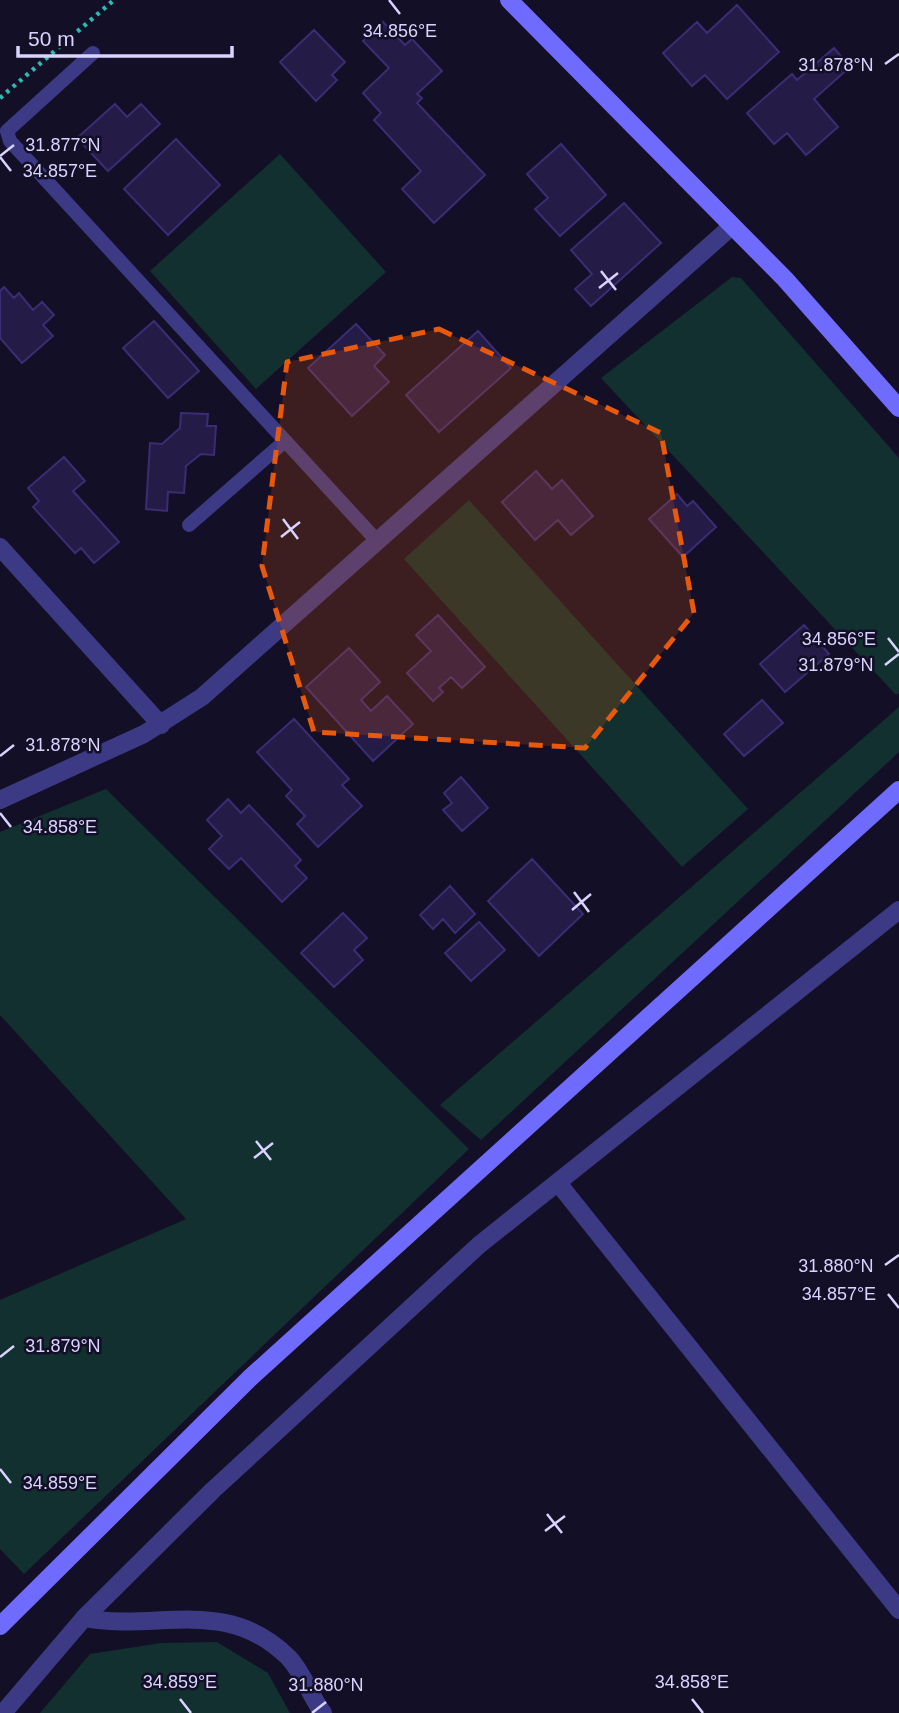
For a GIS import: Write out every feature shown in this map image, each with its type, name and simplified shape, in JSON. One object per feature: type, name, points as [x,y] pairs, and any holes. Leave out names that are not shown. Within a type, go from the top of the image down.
[{"type":"main road","points":[[509,0],[820,316],[899,408]]},
{"type":"main road","points":[[0,1626],[251,1377],[899,790]]},
{"type":"street","points":[[0,800],[161,725],[227,677],[732,226]]},
{"type":"street","points":[[0,547],[161,725]]},
{"type":"street","points":[[3,1713],[84,1618],[213,1490],[479,1245],[899,910]]},
{"type":"street","points":[[558,1183],[899,1610]]},
{"type":"street","points":[[84,1618],[104,1622],[207,1618],[257,1633],[290,1659],[323,1713]]},
{"type":"lane","points":[[93,53],[7,131],[10,141],[378,542]]},
{"type":"lane","points":[[190,524],[285,442]]},
{"type":"path","points":[[0,98],[114,0]]},
{"type":"highlighted area","points":[[439,329],[661,433],[694,613],[585,748],[314,732],[262,566],[287,362]]},
{"type":"green space","points":[[280,154],[386,272],[256,389],[150,271]]},
{"type":"green space","points":[[732,277],[741,278],[899,458],[899,693],[896,695],[601,378]]},
{"type":"green space","points":[[469,500],[748,809],[682,867],[404,559]]},
{"type":"green space","points":[[899,707],[899,752],[481,1140],[440,1105]]},
{"type":"green space","points":[[106,789],[469,1149],[24,1574],[0,1549],[0,1300],[186,1219],[0,1015],[0,832]]},
{"type":"green space","points":[[217,1642],[268,1673],[290,1713],[40,1713],[90,1654],[161,1643]]},
{"type":"building","points":[[737,5],[779,52],[727,99],[705,75],[692,86],[663,53],[697,22],[707,33]]},
{"type":"building","points":[[383,22],[405,45],[412,39],[442,71],[417,94],[422,98],[417,103],[485,175],[434,223],[402,189],[421,171],[374,120],[381,113],[363,93],[389,68],[363,41]]},
{"type":"building","points":[[314,30],[345,62],[332,75],[337,80],[316,101],[280,62]]},
{"type":"building","points":[[834,48],[850,67],[814,99],[838,127],[806,155],[787,133],[774,144],[747,113],[792,74],[797,80]]},
{"type":"building","points":[[115,104],[127,117],[141,104],[160,124],[108,171],[77,138]]},
{"type":"building","points":[[176,139],[220,185],[168,235],[124,189]]},
{"type":"building","points":[[561,144],[606,195],[560,236],[535,209],[548,198],[527,174]]},
{"type":"building","points":[[624,203],[661,243],[591,306],[575,289],[592,274],[571,250]]},
{"type":"building","points":[[4,287],[14,298],[19,293],[33,310],[42,302],[54,315],[43,325],[53,336],[22,363],[0,338],[0,291]]},
{"type":"building","points":[[154,321],[199,371],[168,398],[123,348]]},
{"type":"building","points":[[356,324],[385,355],[374,366],[389,382],[352,416],[308,368]]},
{"type":"building","points":[[478,331],[511,368],[439,432],[406,395]]},
{"type":"building","points":[[181,413],[208,414],[207,426],[216,426],[214,455],[201,454],[186,466],[184,493],[168,492],[167,511],[146,509],[150,443],[162,444],[180,428]]},
{"type":"building","points":[[64,457],[85,481],[73,491],[119,542],[94,563],[81,548],[75,553],[33,507],[39,501],[28,488]]},
{"type":"building","points":[[536,471],[552,489],[562,480],[593,516],[571,535],[558,520],[535,540],[502,502]]},
{"type":"building","points":[[677,494],[687,506],[693,501],[716,527],[683,557],[649,519]]},
{"type":"building","points":[[438,615],[485,667],[462,688],[451,677],[439,688],[443,692],[433,701],[407,673],[431,651],[416,635]]},
{"type":"building","points":[[804,625],[829,654],[785,692],[760,664]]},
{"type":"building","points":[[349,648],[380,682],[361,700],[371,711],[387,696],[413,724],[373,761],[306,687]]},
{"type":"building","points":[[762,700],[783,723],[744,756],[724,734]]},
{"type":"building","points":[[294,719],[349,779],[342,785],[362,806],[318,847],[297,824],[305,816],[286,796],[292,790],[257,752]]},
{"type":"building","points":[[461,777],[488,808],[462,831],[443,810],[452,803],[444,793]]},
{"type":"building","points":[[228,799],[241,813],[249,805],[301,860],[295,866],[307,878],[282,902],[241,858],[229,869],[209,849],[222,836],[207,820]]},
{"type":"building","points":[[532,859],[583,914],[539,956],[488,901]]},
{"type":"building","points":[[450,886],[475,914],[455,933],[443,919],[433,929],[420,915]]},
{"type":"building","points":[[343,913],[367,938],[354,950],[363,960],[334,987],[301,953]]},
{"type":"building","points":[[479,922],[505,950],[471,981],[445,953]]}]
